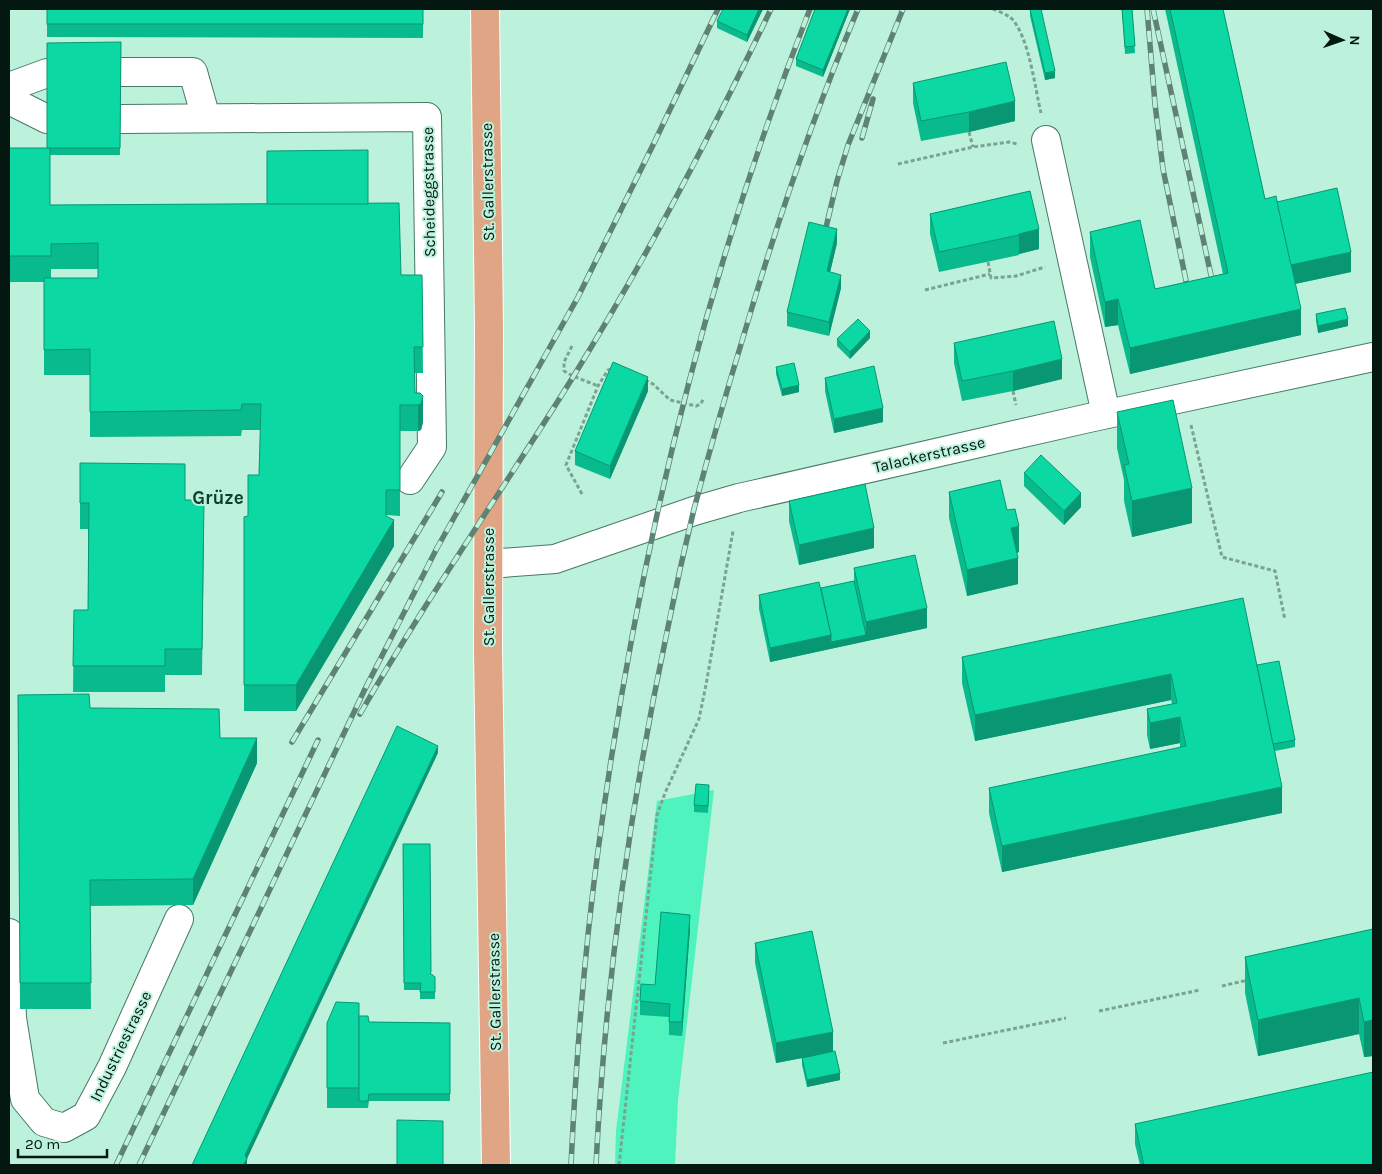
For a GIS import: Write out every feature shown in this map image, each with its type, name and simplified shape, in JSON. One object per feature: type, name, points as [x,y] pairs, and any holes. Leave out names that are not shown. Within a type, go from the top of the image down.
[{"type":"main road","name":"St. Gallerstrasse","points":[[485,9],[489,328],[488,665],[496,1165]]},
{"type":"street","points":[[121,72],[193,72],[206,118]]},
{"type":"street","points":[[9,87],[47,73]]},
{"type":"street","points":[[9,100],[47,119]]},
{"type":"street","name":"Scheideggstrasse","points":[[121,119],[427,118],[432,447],[410,480]]},
{"type":"street","points":[[1046,140],[1106,414]]},
{"type":"street","name":"Talackerstrasse","points":[[489,564],[555,559],[694,511],[739,498],[1106,414],[1373,357]]},
{"type":"street","name":"Industriestrasse","points":[[9,933],[12,1018],[25,1099],[44,1122],[64,1128],[86,1116],[112,1067],[180,919]]},
{"type":"path","points":[[898,164],[973,147],[1009,142],[1027,147],[1037,146],[1046,140],[1027,46],[1018,26],[1009,17],[992,9]]},
{"type":"path","points":[[969,132],[973,147]]},
{"type":"path","points":[[988,262],[991,278],[1016,276],[1072,259]]},
{"type":"path","points":[[925,290],[990,274]]},
{"type":"path","points":[[572,346],[564,362],[564,371],[598,386]]},
{"type":"path","points":[[582,494],[566,465],[598,386],[608,370],[615,368]]},
{"type":"path","points":[[638,378],[653,384],[670,400],[696,406],[701,404],[703,399]]},
{"type":"path","points":[[1185,397],[1222,557],[1275,571],[1286,620]]},
{"type":"path","points":[[620,1165],[657,815],[698,719],[708,676],[739,498]]},
{"type":"path","points":[[1222,986],[1250,980]]},
{"type":"path","points":[[1100,1011],[1200,990]]},
{"type":"path","points":[[943,1043],[1066,1018]]},
{"type":"green space","points":[[714,790],[678,1100],[675,1165],[615,1165],[616,1131],[657,801]]},
{"type":"building","points":[[47,9],[423,9],[423,24],[47,24]]},
{"type":"building","points":[[723,9],[759,9],[747,35],[717,21]]},
{"type":"building","points":[[815,9],[848,9],[823,70],[796,59]]},
{"type":"building","points":[[1030,9],[1041,9],[1055,71],[1045,73]]},
{"type":"building","points":[[1122,9],[1132,9],[1135,46],[1125,47]]},
{"type":"building","points":[[1170,9],[1223,9],[1265,199],[1276,196],[1301,309],[1130,348],[1118,299],[1105,302],[1090,232],[1140,220],[1155,289],[1228,273]]},
{"type":"building","points":[[121,42],[120,148],[47,148],[47,43]]},
{"type":"building","points":[[1006,62],[1015,101],[921,121],[913,83]]},
{"type":"building","points":[[9,148],[50,148],[50,205],[399,203],[401,275],[422,275],[423,347],[414,347],[415,393],[420,393],[423,396],[421,404],[400,405],[400,490],[386,490],[386,516],[394,520],[296,685],[244,685],[244,517],[248,516],[248,475],[259,475],[261,404],[242,404],[241,410],[90,412],[90,349],[44,350],[44,278],[98,278],[98,243],[51,244],[51,256],[9,256]]},
{"type":"building","points":[[368,150],[368,204],[267,204],[267,151]]},
{"type":"building","points":[[1337,188],[1351,252],[1291,265],[1277,202]]},
{"type":"building","points":[[1030,191],[1039,229],[939,252],[930,214]]},
{"type":"building","points":[[809,222],[837,229],[827,271],[841,275],[829,322],[787,312]]},
{"type":"building","points":[[1345,308],[1348,319],[1318,326],[1316,314]]},
{"type":"building","points":[[858,319],[870,331],[850,352],[837,339]]},
{"type":"building","points":[[1054,321],[1062,359],[962,381],[954,343]]},
{"type":"building","points":[[613,362],[648,377],[610,466],[575,451]]},
{"type":"building","points":[[794,363],[799,385],[782,389],[776,367]]},
{"type":"building","points":[[874,366],[883,408],[834,419],[825,378]]},
{"type":"building","points":[[1173,400],[1192,488],[1132,501],[1124,465],[1129,464],[1117,412]]},
{"type":"building","points":[[1041,455],[1081,493],[1064,511],[1024,473]]},
{"type":"building","points":[[80,463],[185,464],[185,500],[204,500],[202,649],[165,649],[165,666],[73,666],[74,610],[88,610],[89,503],[80,503]]},
{"type":"building","points":[[1000,480],[1007,510],[1015,509],[1019,526],[1011,528],[1018,558],[967,570],[949,492]]},
{"type":"building","points":[[865,484],[874,528],[799,545],[789,501]]},
{"type":"building","points":[[915,555],[927,608],[866,622],[854,568]]},
{"type":"building","points":[[854,581],[866,635],[831,642],[821,588]]},
{"type":"building","points":[[819,582],[831,635],[770,648],[759,595]]},
{"type":"building","points":[[1243,598],[1282,787],[1002,846],[989,788],[1186,746],[1180,717],[1150,723],[1147,709],[1177,703],[1171,674],[975,715],[962,657]]},
{"type":"building","points":[[1279,661],[1295,740],[1273,744],[1257,665]]},
{"type":"building","points":[[89,694],[90,708],[219,709],[220,738],[257,738],[193,879],[90,880],[91,983],[20,983],[18,695]]},
{"type":"building","points":[[397,726],[438,746],[245,1155],[247,1159],[243,1165],[192,1165]]},
{"type":"building","points":[[696,784],[709,785],[708,806],[694,805]]},
{"type":"building","points":[[403,844],[430,844],[430,973],[435,977],[435,992],[420,992],[421,983],[404,983]]},
{"type":"building","points":[[661,912],[690,915],[682,1022],[669,1022],[670,1004],[640,1001],[641,984],[655,985]]},
{"type":"building","points":[[1373,929],[1373,1020],[1364,1022],[1359,998],[1258,1020],[1245,957]]},
{"type":"building","points":[[812,931],[833,1032],[776,1043],[755,943]]},
{"type":"building","points":[[336,1002],[359,1003],[359,1088],[327,1088],[327,1023]]},
{"type":"building","points":[[359,1016],[368,1016],[369,1022],[450,1023],[450,1094],[369,1094],[368,1101],[359,1101]]},
{"type":"building","points":[[835,1051],[840,1073],[807,1080],[802,1058]]},
{"type":"building","points":[[1373,1072],[1373,1165],[1144,1165],[1135,1124]]},
{"type":"building","points":[[397,1120],[443,1121],[443,1165],[397,1165]]},
{"type":"railway","points":[[139,1165],[365,689],[437,548],[578,297],[718,9]]},
{"type":"railway","points":[[360,714],[411,629],[600,332],[652,242],[701,150],[771,9]]},
{"type":"railway","points":[[571,1165],[581,1008],[598,851],[632,636],[654,529],[706,318],[772,111],[810,9]]},
{"type":"railway","points":[[596,1165],[606,1031],[621,897],[642,764],[683,555],[712,442],[770,249],[811,128],[858,9]]},
{"type":"railway","points":[[823,240],[848,145],[903,9]]},
{"type":"railway","points":[[1147,9],[1163,169],[1189,295]]},
{"type":"railway","points":[[1153,9],[1214,289]]},
{"type":"railway","points":[[862,138],[873,99]]},
{"type":"railway","points":[[292,742],[442,492]]},
{"type":"railway","points":[[116,1165],[318,740]]},
{"type":"district","name":"Grüze","points":[[218,497]]}]
